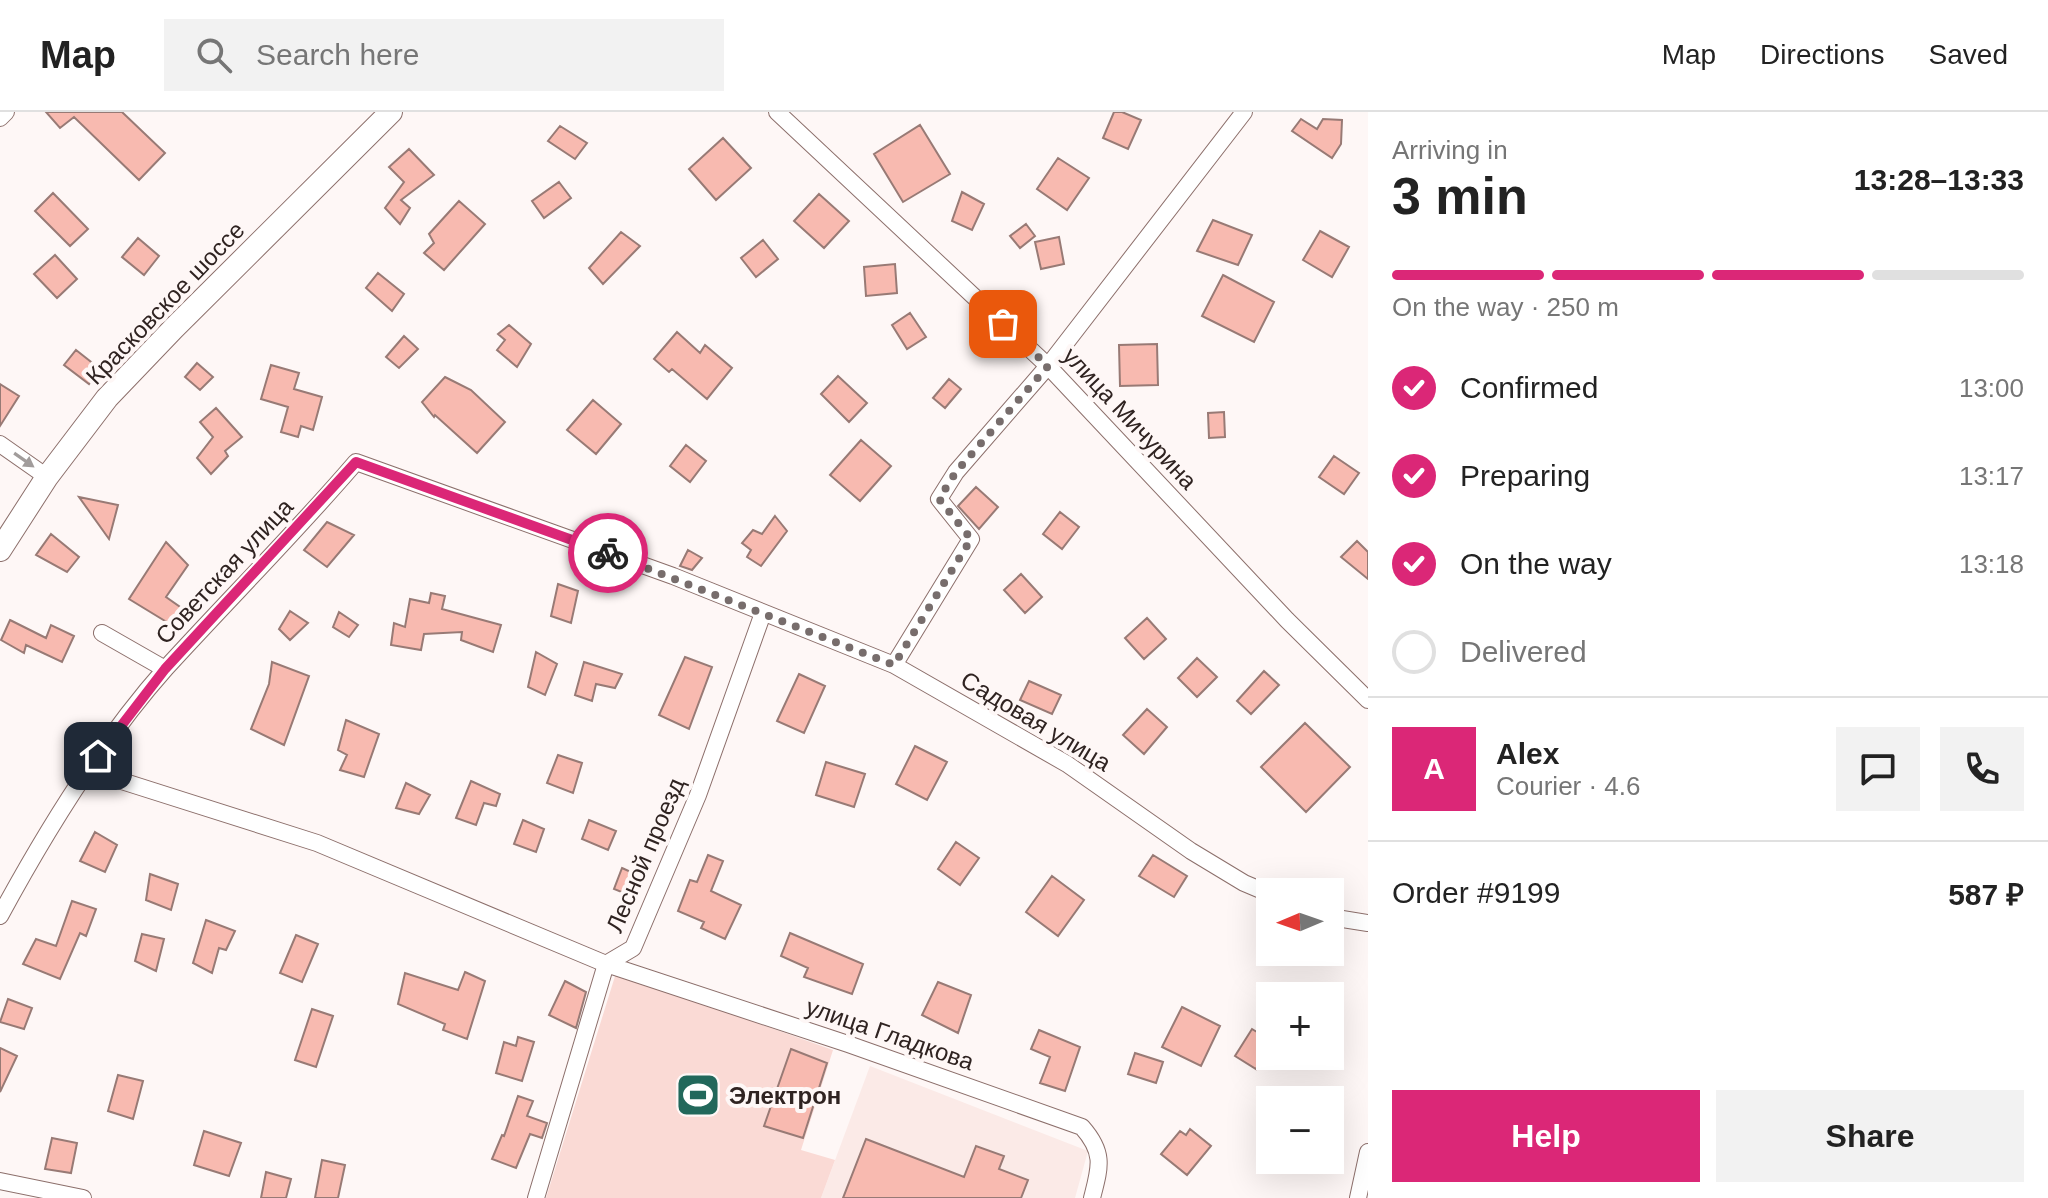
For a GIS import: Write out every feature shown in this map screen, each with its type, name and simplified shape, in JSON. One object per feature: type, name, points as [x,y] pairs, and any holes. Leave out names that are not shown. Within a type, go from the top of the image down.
[{"type":"main road","name":"Красковское шоссе","points":[[0,550],[47,477],[107,398],[391,112]]},
{"type":"street","points":[[0,118],[6,112]]},
{"type":"street","name":"улица Мичурина","points":[[777,112],[1048,366],[1287,620],[1368,700]]},
{"type":"street","points":[[894,665],[971,539],[939,499],[956,472],[1048,366],[1244,112]]},
{"type":"street","points":[[0,444],[47,477]]},
{"type":"street","name":"Садовая улица","points":[[356,462],[673,576],[894,665],[1067,764],[1191,851],[1256,888]]},
{"type":"street","name":"Советская улица","points":[[0,916],[29,861],[87,770],[165,669],[356,462]]},
{"type":"street","name":"Лесной проезд","points":[[536,1198],[606,964],[633,948],[698,795],[763,613]]},
{"type":"street","points":[[102,633],[165,669]]},
{"type":"street","name":"улица Гладкова","points":[[87,770],[317,843],[606,964],[848,1044],[1082,1127],[1096,1142],[1101,1166],[1092,1198]]},
{"type":"street","points":[[1344,919],[1368,923]]},
{"type":"street","points":[[1358,1198],[1368,1152]]},
{"type":"street","points":[[0,1181],[83,1198]]},
{"type":"shaded area","name":"Электрон","points":[[616,973],[833,1050],[801,1150],[835,1160],[821,1198],[546,1198]]},
{"type":"shaded area","points":[[870,1066],[1088,1151],[1075,1198],[821,1198]]},
{"type":"building","points":[[46,112],[122,112],[165,153],[139,180],[74,117],[60,128]]},
{"type":"building","points":[[1114,112],[1141,120],[1128,149],[1103,138]]},
{"type":"building","points":[[1301,119],[1317,129],[1323,119],[1342,120],[1341,144],[1332,158],[1292,131]]},
{"type":"building","points":[[920,125],[950,174],[903,202],[874,154]]},
{"type":"building","points":[[560,126],[587,143],[575,159],[548,141]]},
{"type":"building","points":[[723,138],[751,168],[716,200],[689,169]]},
{"type":"building","points":[[409,149],[434,175],[401,200],[410,208],[400,224],[385,208],[404,182],[389,167]]},
{"type":"building","points":[[1058,158],[1089,178],[1067,210],[1037,189]]},
{"type":"building","points":[[559,182],[571,198],[544,218],[532,201]]},
{"type":"building","points":[[962,192],[984,204],[972,230],[952,221]]},
{"type":"building","points":[[53,193],[88,229],[70,246],[35,211]]},
{"type":"building","points":[[819,194],[849,221],[824,248],[794,221]]},
{"type":"building","points":[[459,201],[485,224],[444,270],[424,253],[434,243],[429,234]]},
{"type":"building","points":[[1213,220],[1252,235],[1238,265],[1197,251]]},
{"type":"building","points":[[1026,224],[1035,236],[1020,248],[1010,236]]},
{"type":"building","points":[[1320,231],[1349,247],[1332,277],[1303,260]]},
{"type":"building","points":[[621,232],[640,246],[603,284],[589,268]]},
{"type":"building","points":[[1059,237],[1064,264],[1041,269],[1035,242]]},
{"type":"building","points":[[138,238],[159,256],[144,275],[122,257]]},
{"type":"building","points":[[763,240],[778,259],[756,277],[741,258]]},
{"type":"building","points":[[55,255],[77,279],[57,298],[34,274]]},
{"type":"building","points":[[895,264],[897,293],[866,296],[864,267]]},
{"type":"building","points":[[378,273],[404,294],[392,311],[366,288]]},
{"type":"building","points":[[1223,275],[1274,302],[1254,342],[1202,316]]},
{"type":"building","points":[[910,313],[926,337],[907,349],[892,325]]},
{"type":"building","points":[[509,325],[531,344],[517,367],[497,350],[505,340],[498,334]]},
{"type":"building","points":[[677,332],[700,353],[705,345],[732,368],[707,399],[672,369],[669,372],[654,359]]},
{"type":"building","points":[[404,336],[418,349],[399,368],[386,357]]},
{"type":"building","points":[[1157,344],[1158,385],[1120,386],[1119,345]]},
{"type":"building","points":[[76,350],[100,369],[89,384],[64,365]]},
{"type":"building","points":[[197,363],[213,377],[200,390],[185,377]]},
{"type":"building","points":[[271,365],[299,373],[294,389],[322,397],[313,430],[301,426],[298,437],[281,432],[288,407],[261,399]]},
{"type":"building","points":[[838,376],[867,403],[849,422],[821,394]]},
{"type":"building","points":[[445,377],[471,390],[505,422],[477,453],[434,417],[422,402]]},
{"type":"building","points":[[949,379],[961,389],[945,408],[933,398]]},
{"type":"building","points":[[0,384],[19,396],[0,426]]},
{"type":"building","points":[[593,400],[621,424],[596,454],[567,430]]},
{"type":"building","points":[[216,408],[242,437],[225,451],[228,456],[211,474],[197,458],[213,437],[200,422]]},
{"type":"building","points":[[1224,412],[1225,437],[1209,438],[1208,413]]},
{"type":"building","points":[[861,440],[891,466],[860,501],[830,475]]},
{"type":"building","points":[[686,445],[706,461],[690,482],[670,466]]},
{"type":"building","points":[[1334,456],[1359,473],[1344,494],[1319,477]]},
{"type":"building","points":[[976,487],[998,507],[979,529],[958,506]]},
{"type":"building","points":[[79,497],[118,505],[109,539]]},
{"type":"building","points":[[1060,512],[1079,527],[1062,549],[1043,534]]},
{"type":"building","points":[[775,516],[787,531],[761,566],[747,557],[751,550],[742,543],[753,530],[762,534]]},
{"type":"building","points":[[327,522],[354,535],[327,567],[304,550]]},
{"type":"building","points":[[51,534],[79,557],[67,572],[36,555]]},
{"type":"building","points":[[1357,541],[1368,552],[1368,579],[1341,557]]},
{"type":"building","points":[[166,542],[188,565],[166,597],[183,609],[170,624],[129,599]]},
{"type":"building","points":[[688,550],[702,558],[692,570],[680,566]]},
{"type":"building","points":[[1021,574],[1042,597],[1025,613],[1004,590]]},
{"type":"building","points":[[558,584],[578,591],[571,623],[551,616]]},
{"type":"building","points":[[431,593],[445,596],[442,609],[501,625],[493,652],[461,640],[462,632],[424,634],[421,650],[391,645],[394,623],[405,627],[410,599],[429,603]]},
{"type":"building","points":[[290,611],[308,623],[290,640],[279,629]]},
{"type":"building","points":[[339,612],[358,625],[349,637],[333,627]]},
{"type":"building","points":[[1147,618],[1166,639],[1144,659],[1125,638]]},
{"type":"building","points":[[10,620],[46,638],[51,625],[74,636],[62,662],[26,645],[24,653],[1,640]]},
{"type":"building","points":[[536,652],[557,664],[545,695],[528,687]]},
{"type":"building","points":[[685,657],[712,667],[689,729],[659,715]]},
{"type":"building","points":[[1197,658],[1217,677],[1197,697],[1178,678]]},
{"type":"building","points":[[272,662],[309,676],[284,745],[251,729],[269,684]]},
{"type":"building","points":[[584,662],[622,674],[615,688],[596,684],[592,701],[575,695]]},
{"type":"building","points":[[1264,671],[1279,685],[1251,714],[1237,701]]},
{"type":"building","points":[[799,674],[825,686],[804,733],[777,721]]},
{"type":"building","points":[[1029,681],[1061,695],[1052,714],[1020,700]]},
{"type":"building","points":[[1147,709],[1167,727],[1144,754],[1123,735]]},
{"type":"building","points":[[346,720],[379,734],[364,777],[340,770],[347,755],[338,750]]},
{"type":"building","points":[[1305,723],[1350,767],[1306,812],[1261,767]]},
{"type":"building","points":[[915,746],[947,762],[927,800],[896,784]]},
{"type":"building","points":[[558,755],[582,763],[573,793],[547,783]]},
{"type":"building","points":[[826,762],[865,774],[854,807],[816,795]]},
{"type":"building","points":[[471,781],[500,794],[496,806],[484,803],[476,825],[456,818]]},
{"type":"building","points":[[406,783],[430,795],[419,814],[396,808]]},
{"type":"building","points":[[523,820],[544,829],[536,852],[514,844]]},
{"type":"building","points":[[589,820],[616,831],[608,850],[582,839]]},
{"type":"building","points":[[95,832],[117,845],[105,872],[80,861]]},
{"type":"building","points":[[956,842],[979,858],[960,885],[938,869]]},
{"type":"building","points":[[708,855],[723,861],[711,891],[741,905],[725,939],[701,928],[704,922],[678,911],[690,880],[697,882]]},
{"type":"building","points":[[1153,855],[1187,876],[1174,897],[1139,876]]},
{"type":"building","points":[[622,868],[642,877],[634,897],[614,889]]},
{"type":"building","points":[[150,874],[178,884],[171,910],[146,900]]},
{"type":"building","points":[[1052,876],[1084,900],[1058,936],[1026,912]]},
{"type":"building","points":[[72,901],[96,909],[86,936],[80,933],[60,979],[23,964],[36,939],[56,946]]},
{"type":"building","points":[[206,920],[235,931],[226,950],[219,948],[212,973],[193,963]]},
{"type":"building","points":[[790,933],[863,964],[852,994],[804,977],[808,968],[781,956]]},
{"type":"building","points":[[142,934],[164,939],[156,971],[135,961]]},
{"type":"building","points":[[296,935],[318,944],[302,982],[280,973]]},
{"type":"building","points":[[465,972],[485,981],[467,1039],[443,1030],[445,1024],[398,1004],[405,973],[458,990]]},
{"type":"building","points":[[565,981],[586,992],[576,1028],[549,1015]]},
{"type":"building","points":[[938,982],[971,995],[958,1033],[922,1015]]},
{"type":"building","points":[[8,999],[32,1008],[24,1029],[0,1022]]},
{"type":"building","points":[[1182,1007],[1220,1026],[1201,1066],[1162,1047]]},
{"type":"building","points":[[312,1009],[333,1016],[316,1067],[295,1060]]},
{"type":"building","points":[[1252,1029],[1256,1031],[1256,1069],[1235,1056]]},
{"type":"building","points":[[1039,1030],[1080,1047],[1065,1091],[1040,1083],[1050,1057],[1031,1049]]},
{"type":"building","points":[[518,1037],[534,1042],[522,1081],[496,1073],[504,1042],[516,1046]]},
{"type":"building","points":[[0,1048],[17,1056],[0,1092]]},
{"type":"building","points":[[791,1049],[827,1063],[803,1138],[764,1126]]},
{"type":"building","points":[[1135,1053],[1163,1062],[1156,1083],[1128,1074]]},
{"type":"building","points":[[118,1075],[143,1081],[133,1119],[108,1111]]},
{"type":"building","points":[[518,1096],[533,1101],[527,1116],[547,1123],[542,1138],[530,1134],[516,1168],[492,1159]]},
{"type":"building","points":[[1190,1129],[1211,1146],[1187,1175],[1161,1154],[1180,1131],[1186,1135]]},
{"type":"building","points":[[204,1131],[241,1143],[229,1176],[194,1165]]},
{"type":"building","points":[[52,1138],[77,1143],[71,1173],[45,1169]]},
{"type":"building","points":[[866,1139],[964,1177],[976,1146],[1004,1156],[999,1169],[1028,1180],[1021,1198],[843,1198]]},
{"type":"building","points":[[322,1160],[345,1165],[338,1198],[315,1198]]},
{"type":"building","points":[[266,1172],[291,1179],[286,1198],[261,1198]]},
{"type":"way so far","points":[[608,553],[894,665],[971,539],[939,499],[956,472],[1048,366],[1003,324]]},
{"type":"place","name":"Электрон","points":[[698,1095]]},
{"type":"route","points":[[98,756],[165,669],[356,462],[608,553]]}]
